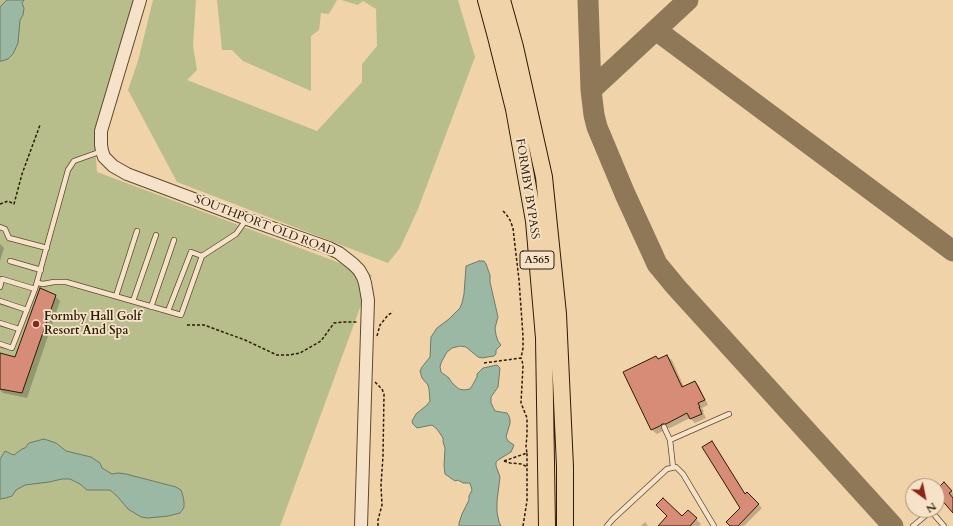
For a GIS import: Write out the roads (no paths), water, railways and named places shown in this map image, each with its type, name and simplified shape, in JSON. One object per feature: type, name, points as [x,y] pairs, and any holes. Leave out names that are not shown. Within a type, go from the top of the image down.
[{"type":"highway","name":"FORMBY BYPASS","points":[[486,0],[514,108],[534,221],[544,338],[547,526]]},
{"type":"highway","name":"FORMBY BYPASS","points":[[502,0],[515,47],[544,177],[558,314],[565,467],[565,526]]},
{"type":"street","points":[[102,152],[100,138],[101,131],[140,0]]},
{"type":"street","name":"SOUTHPORT OLD ROAD","points":[[102,152],[113,166],[127,174],[329,248],[339,253],[359,270],[365,283],[368,300],[361,526]]},
{"type":"lane","points":[[0,344],[12,348],[36,289],[68,170],[74,161],[102,152]]},
{"type":"lane","points":[[38,283],[66,282],[181,315],[202,256],[236,234],[248,219]]},
{"type":"lane","points":[[0,227],[6,229],[9,238],[47,248]]},
{"type":"lane","points":[[116,296],[137,231]]},
{"type":"lane","points":[[133,301],[156,235]]},
{"type":"lane","points":[[151,306],[174,240]]},
{"type":"lane","points":[[168,312],[191,252],[202,256]]},
{"type":"lane","points":[[10,261],[41,270]]},
{"type":"lane","points":[[0,287],[2,279],[36,289]]},
{"type":"lane","points":[[0,301],[27,310]]},
{"type":"lane","points":[[0,323],[20,329]]},
{"type":"lane","points":[[670,440],[729,414]]},
{"type":"lane","points":[[664,427],[670,440],[673,468]]},
{"type":"lane","points":[[607,526],[667,469],[676,467],[683,474],[711,525]]},
{"type":"lane","points":[[913,526],[931,511],[944,526]]},
{"type":"place","name":"Formby Hall Golf Resort And Spa","points":[[36,324]]}]
